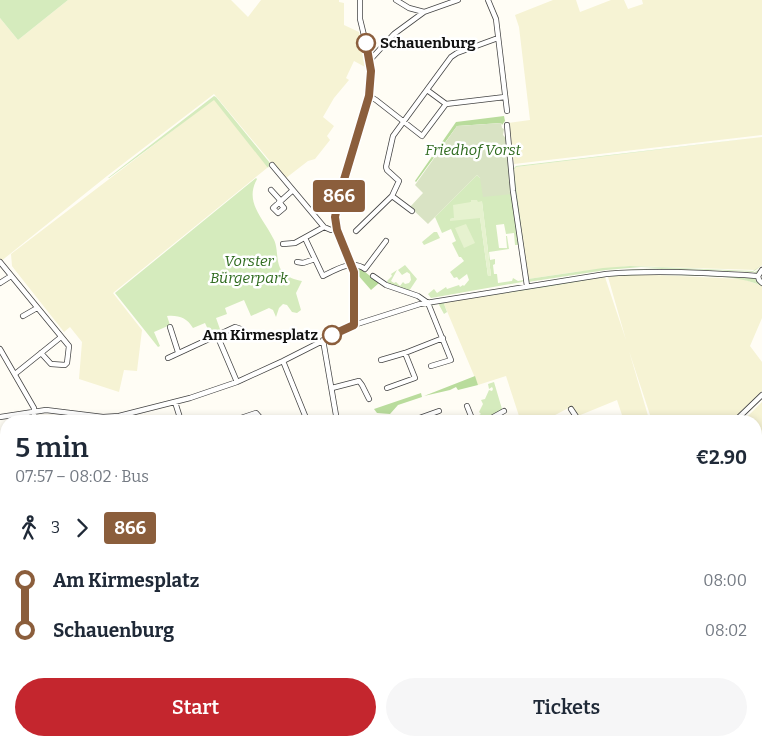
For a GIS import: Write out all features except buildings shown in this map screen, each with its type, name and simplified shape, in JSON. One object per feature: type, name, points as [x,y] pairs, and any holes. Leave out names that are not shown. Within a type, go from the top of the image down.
[{"type":"street","points":[[354,325],[354,276],[352,265],[337,230],[335,217],[369,96],[371,82],[370,60],[361,23],[360,0]]},
{"type":"street","points":[[396,0],[409,8],[424,12]]},
{"type":"street","points":[[370,60],[394,34],[424,12],[458,0]]},
{"type":"street","points":[[488,0],[496,19],[507,110]]},
{"type":"street","points":[[356,231],[392,196],[399,181],[387,170],[386,166],[393,136],[403,122],[455,54],[498,38]]},
{"type":"street","points":[[427,90],[446,104],[505,97]]},
{"type":"street","points":[[369,96],[422,136],[446,104]]},
{"type":"street","points":[[507,125],[513,191],[527,286]]},
{"type":"street","points":[[272,165],[324,227],[337,230]]},
{"type":"street","points":[[271,190],[280,202],[293,190]]},
{"type":"street","points":[[392,196],[412,211]]},
{"type":"street","points":[[283,244],[295,243],[324,227]]},
{"type":"street","points":[[305,238],[323,276],[345,266],[360,265],[365,269],[386,241]]},
{"type":"street","points":[[297,262],[304,263],[315,259]]},
{"type":"street","points":[[0,262],[69,346],[66,365],[51,364],[41,353]]},
{"type":"street","points":[[758,276],[762,270]]},
{"type":"street","points":[[130,415],[237,382],[354,325],[428,303],[606,274],[665,271],[758,276]]},
{"type":"street","points":[[0,284],[12,276]]},
{"type":"street","points":[[374,276],[386,285],[418,296],[428,303],[451,360],[431,366]]},
{"type":"street","points":[[758,276],[762,283]]},
{"type":"street","points":[[22,316],[37,308]]},
{"type":"street","points":[[170,327],[178,352]]},
{"type":"street","points":[[168,358],[217,335],[235,328],[240,330]]},
{"type":"street","points":[[217,335],[237,382]]},
{"type":"street","points":[[15,374],[61,337]]},
{"type":"street","points":[[381,360],[443,338]]},
{"type":"street","points":[[323,340],[336,415]]},
{"type":"street","points":[[0,349],[35,411],[35,415]]},
{"type":"street","points":[[387,388],[415,378],[405,353]]},
{"type":"street","points":[[283,361],[305,415]]},
{"type":"street","points":[[332,388],[358,381],[369,399]]},
{"type":"street","points":[[741,415],[762,395]]},
{"type":"street","points":[[175,402],[179,415]]},
{"type":"street","points":[[467,406],[471,415]]},
{"type":"street","points":[[571,409],[574,415]]},
{"type":"street","points":[[12,415],[52,410],[88,415]]},
{"type":"street","points":[[428,415],[439,411]]},
{"type":"street","points":[[497,415],[504,411]]},
{"type":"shaded area","points":[[68,0],[231,0],[248,17],[261,0],[339,0],[339,2],[344,3],[344,25],[359,32],[367,68],[354,61],[346,78],[349,80],[334,98],[323,117],[334,126],[327,136],[330,140],[315,159],[308,161],[286,178],[284,178],[214,94],[107,176],[0,262],[0,18],[18,40]]},
{"type":"shaded area","points":[[553,0],[576,0],[580,12],[611,0],[624,0],[628,9],[643,4],[642,0],[762,0],[762,135],[514,164],[508,123],[530,120],[519,27],[515,15]]},
{"type":"shaded area","points":[[214,99],[267,165],[267,168],[113,293],[142,330],[137,371],[124,370],[119,392],[79,379],[82,342],[70,327],[64,332],[12,266],[11,254]]},
{"type":"shaded area","points":[[762,137],[762,265],[756,270],[630,266],[528,279],[514,170],[516,167]]},
{"type":"shaded area","points":[[634,274],[743,279],[762,286],[762,318],[750,346],[762,362],[762,391],[738,415],[650,415],[629,351],[648,415],[622,415],[617,400],[580,415],[577,415],[572,406],[555,415],[519,415],[506,376],[478,385],[444,304],[446,302],[605,277],[626,340],[608,277]]},
{"type":"shaded area","points":[[762,402],[762,415],[749,415]]},
{"type":"green space","points":[[0,0],[68,0],[18,40],[0,18]]},
{"type":"green space","points":[[214,96],[270,163],[268,168],[214,100],[108,178]]},
{"type":"green space","points":[[504,116],[505,121],[502,125],[501,123],[457,126],[415,181],[456,122]]},
{"type":"green space","name":"Friedhof Vorst","points":[[501,123],[504,129],[503,135],[506,138],[512,194],[483,197],[480,178],[477,175],[428,224],[410,207],[423,193],[415,185],[457,126]]},
{"type":"green space","points":[[762,137],[516,167],[514,170],[528,279],[630,266],[753,271],[762,265],[753,272],[641,267],[606,270],[528,282],[513,169],[516,166]]},
{"type":"green space","points":[[477,175],[512,194],[518,245],[515,245],[514,233],[506,234],[504,224],[496,225],[499,248],[507,248],[507,236],[509,249],[489,252],[490,260],[495,259],[495,264],[493,265],[494,274],[497,274],[498,283],[512,281],[513,278],[518,281],[524,280],[522,282],[431,298],[428,294],[434,289],[437,293],[446,287],[447,289],[459,285],[460,287],[464,286],[469,280],[467,274],[459,280],[457,277],[454,278],[450,272],[464,261],[459,257],[452,243],[456,241],[451,229],[442,233],[435,217]],"holes":[[[471,200],[477,200],[477,202],[482,202],[491,276],[488,276],[480,217],[450,219],[454,218]]]},
{"type":"green space","name":"Vorster Bürgerpark","points":[[256,178],[253,195],[256,210],[275,242],[278,263],[282,271],[289,277],[302,281],[296,293],[301,310],[297,313],[292,312],[287,305],[283,304],[279,308],[276,317],[273,310],[269,308],[251,316],[244,300],[225,308],[227,314],[216,318],[221,332],[211,336],[205,323],[193,328],[182,318],[167,316],[170,325],[154,332],[160,346],[158,347],[115,293]]},
{"type":"green space","points":[[471,200],[482,201],[491,276],[488,276],[480,218],[450,221],[450,219],[454,218],[453,205],[471,202]]},
{"type":"green space","points":[[466,224],[475,243],[464,248],[455,228]]},
{"type":"green space","points":[[434,232],[437,232],[440,238],[424,245],[422,242]]},
{"type":"green space","points":[[405,265],[417,279],[409,291],[388,284],[387,281],[392,276],[391,274],[397,270],[391,281],[396,282],[400,286],[403,282],[405,284],[409,283],[411,280],[410,274],[407,272],[402,275],[398,270]]},
{"type":"green space","points":[[358,268],[379,283],[371,290],[357,274],[356,269]]},
{"type":"green space","points":[[662,268],[753,273],[762,268],[756,273],[751,274],[662,269],[606,271]]},
{"type":"green space","points":[[634,273],[752,278],[756,279],[762,286],[740,279],[717,277],[632,275],[608,277]]},
{"type":"green space","points":[[604,276],[547,287],[446,302],[444,304],[447,312],[444,314],[438,303],[431,306],[431,304]]},
{"type":"green space","points":[[475,376],[478,385],[458,390],[456,387],[424,396]]},
{"type":"green space","points":[[494,382],[502,409],[494,415],[479,415],[481,414],[479,412],[483,404],[481,400],[485,399],[489,390],[492,391],[493,389],[492,387],[489,389],[488,384]]},
{"type":"green space","points":[[421,393],[422,397],[398,405],[390,414],[377,413],[374,409]]},
{"type":"bus line","name":"866","points":[[332,335],[354,325],[354,272],[337,230],[335,217],[340,193],[369,96],[371,71],[366,43]]},
{"type":"place","name":"Schauenburg","points":[[366,43]]},
{"type":"place","name":"Am Kirmesplatz","points":[[332,335]]}]
